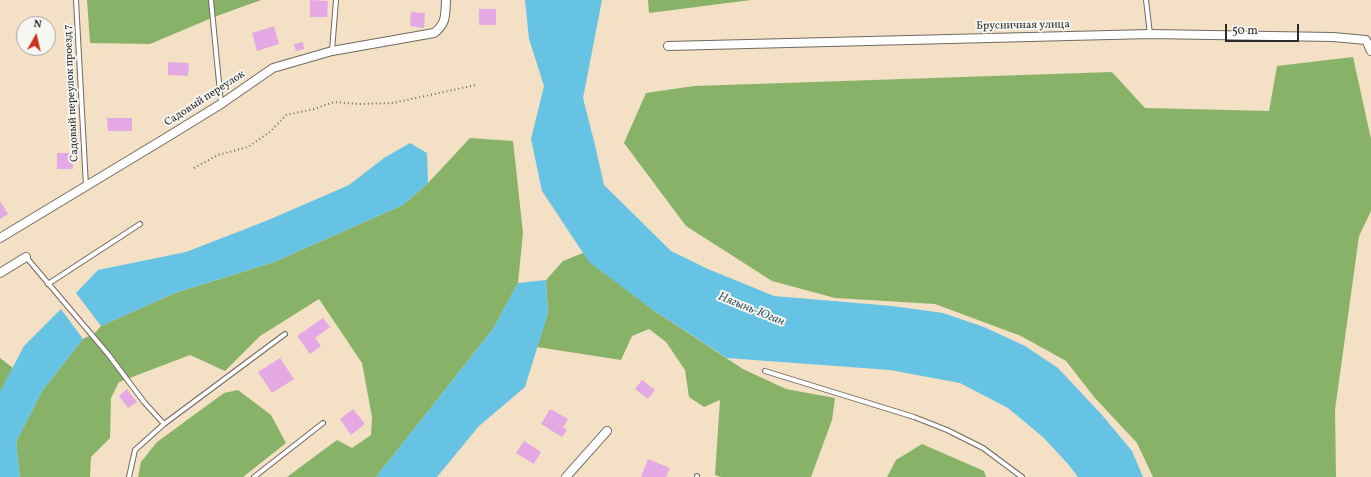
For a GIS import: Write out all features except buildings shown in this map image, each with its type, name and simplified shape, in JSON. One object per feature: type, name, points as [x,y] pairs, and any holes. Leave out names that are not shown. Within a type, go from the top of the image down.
[{"type":"street","name":"Садовый переулок","points":[[0,238],[221,104],[273,68],[332,51],[434,33],[442,27],[445,18],[446,0]]},
{"type":"street","name":"Брусничная улица","points":[[668,46],[1150,34],[1333,37],[1366,40],[1371,51]]},
{"type":"street","points":[[0,273],[26,257]]},
{"type":"street","points":[[566,477],[607,431]]},
{"type":"lane","name":"Садовый переулок проезд 7","points":[[76,0],[86,186]]},
{"type":"lane","points":[[211,0],[221,104]]},
{"type":"lane","points":[[332,51],[336,0]]},
{"type":"lane","points":[[1146,0],[1150,34]]},
{"type":"lane","points":[[48,284],[140,224]]},
{"type":"lane","points":[[26,257],[108,354],[144,402],[164,424]]},
{"type":"lane","points":[[129,477],[135,450],[164,424],[285,334]]},
{"type":"lane","points":[[765,371],[914,417],[947,430],[983,448],[1022,477]]},
{"type":"lane","points":[[254,477],[323,423]]},
{"type":"path","points":[[194,168],[218,155],[248,147],[271,131],[286,114],[314,109],[334,102],[358,104],[393,103],[476,85]]},
{"type":"green space","points":[[87,0],[261,0],[214,17],[150,44],[90,43]]},
{"type":"green space","points":[[648,0],[751,0],[649,13]]},
{"type":"green space","points":[[1353,57],[1371,139],[1371,211],[1359,236],[1335,410],[1336,477],[1153,477],[1137,443],[1095,398],[1066,361],[1021,336],[935,304],[835,298],[772,281],[686,226],[624,143],[646,93],[694,86],[1112,72],[1145,108],[1269,111],[1277,66]]},
{"type":"green space","points":[[470,138],[513,141],[523,233],[518,283],[493,329],[376,477],[287,477],[337,440],[352,448],[371,435],[372,417],[362,363],[319,299],[260,336],[225,371],[190,355],[119,382],[111,398],[110,438],[91,457],[90,477],[20,477],[16,442],[42,391],[83,339],[95,333],[101,326],[175,293],[274,262],[403,205],[428,183]]},
{"type":"green space","points":[[583,253],[653,310],[743,369],[786,389],[835,398],[832,420],[811,477],[721,477],[715,475],[720,400],[704,407],[689,397],[685,370],[666,342],[649,329],[632,336],[621,360],[537,347],[548,313],[546,280],[563,261]]},
{"type":"green space","points":[[0,358],[13,368],[0,392]]},
{"type":"green space","points":[[238,390],[271,415],[286,443],[243,477],[138,477],[141,462],[157,442],[224,393]]},
{"type":"green space","points":[[922,444],[984,471],[986,477],[887,477],[896,460]]},
{"type":"water","name":"Нягынь-Юган","points":[[525,0],[602,0],[583,98],[604,185],[671,251],[708,269],[774,296],[892,306],[943,313],[984,327],[1025,346],[1058,368],[1102,415],[1132,451],[1143,477],[1078,477],[1044,438],[1008,408],[960,383],[890,370],[727,358],[653,310],[589,262],[542,191],[531,139],[544,86],[529,39]]},
{"type":"water","points":[[410,143],[427,153],[428,183],[403,205],[274,262],[175,293],[101,326],[76,293],[98,270],[186,252],[266,221],[349,185],[384,158]]},
{"type":"water","points":[[546,280],[548,313],[525,387],[479,426],[437,477],[376,477],[493,329],[518,283]]},
{"type":"water","points":[[61,309],[83,339],[42,391],[16,442],[20,477],[0,477],[0,392],[24,346]]}]
